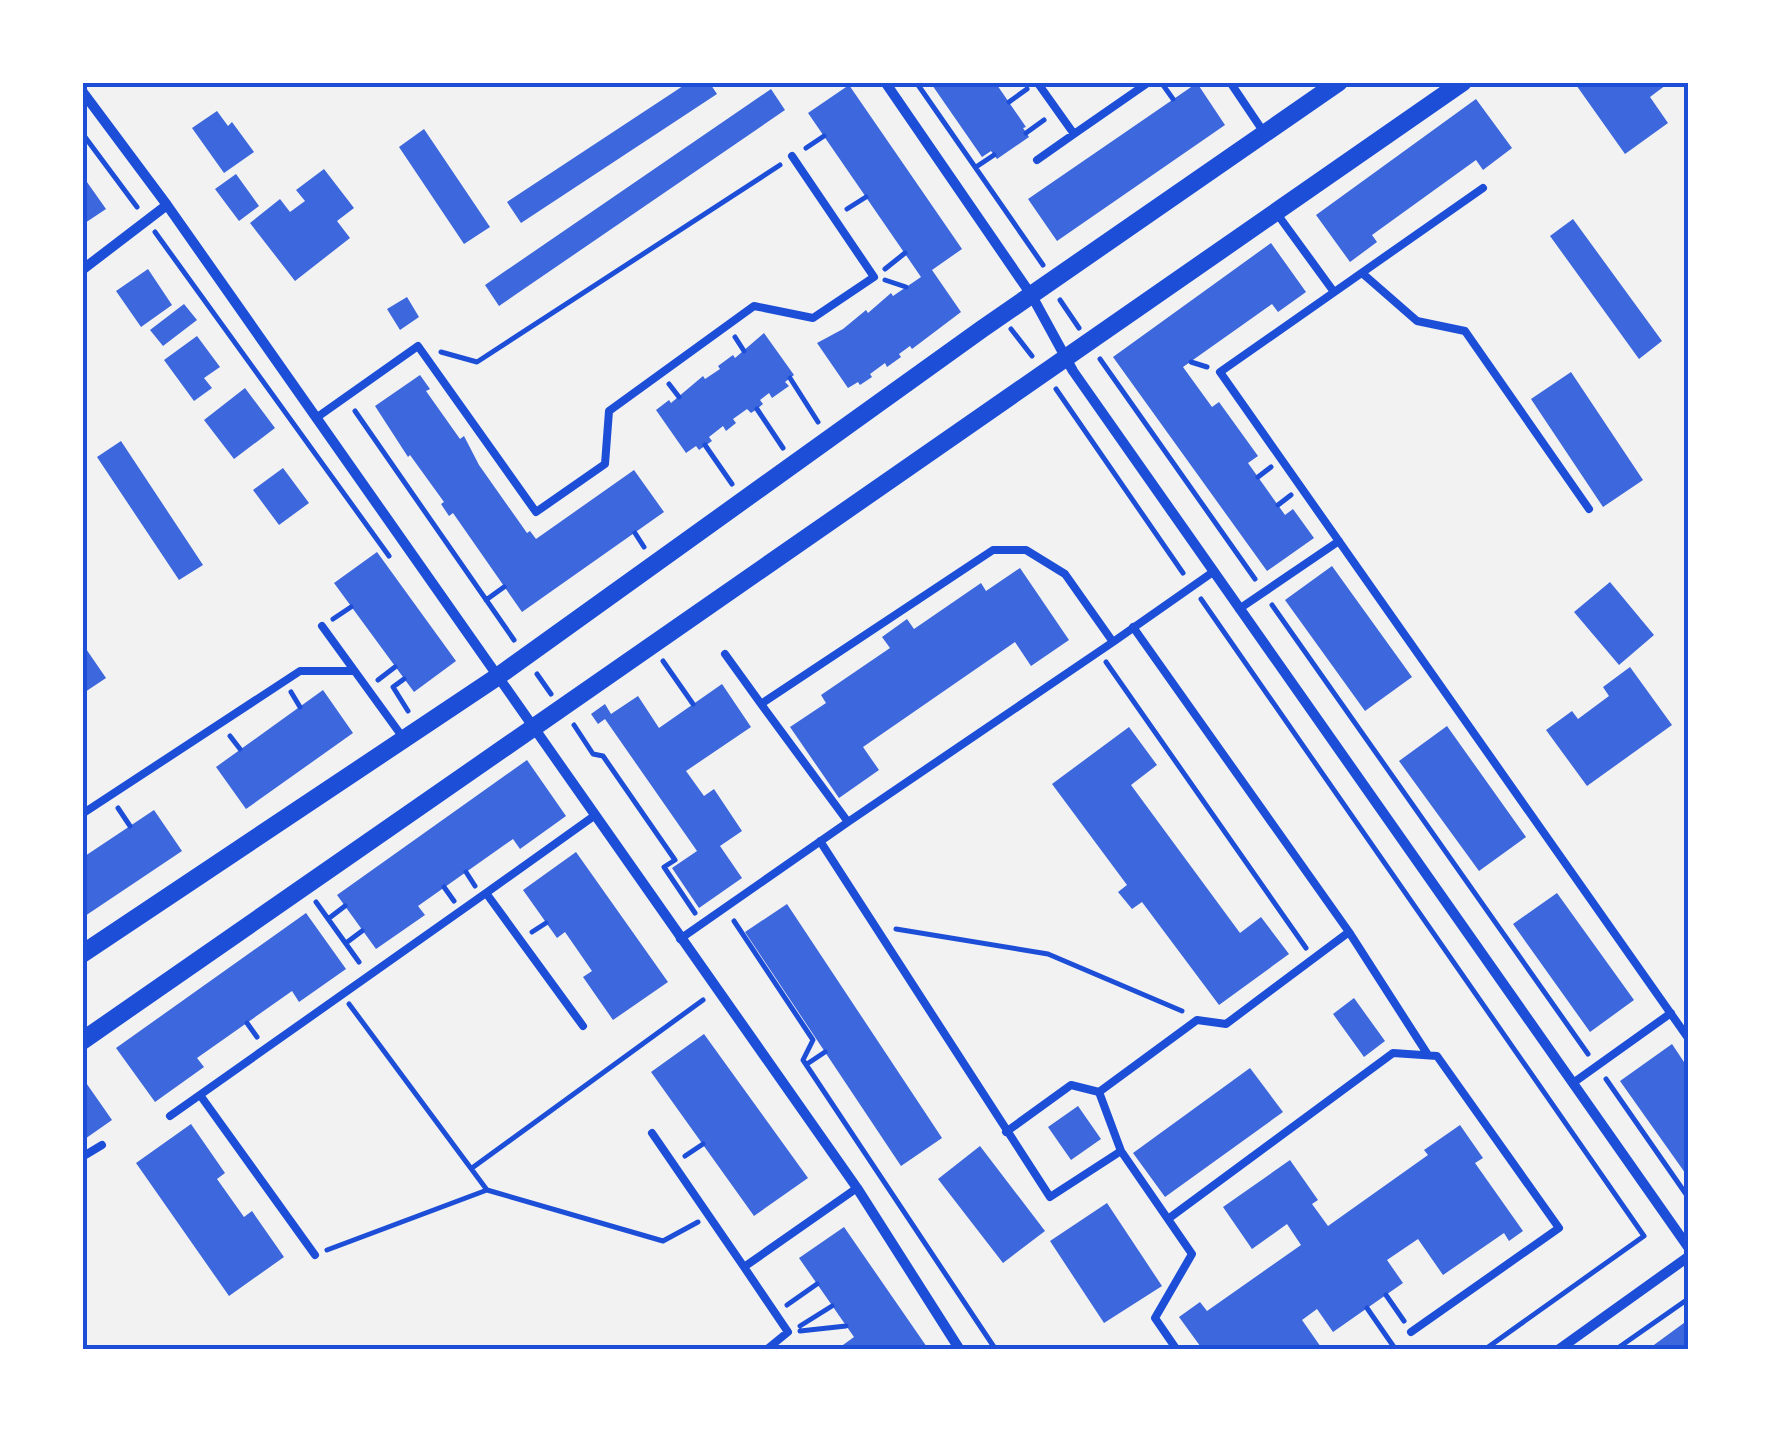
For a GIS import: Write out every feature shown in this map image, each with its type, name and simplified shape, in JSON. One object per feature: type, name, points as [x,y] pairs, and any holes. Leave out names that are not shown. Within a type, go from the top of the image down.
[{"type":"street","points":[[886,82],[1032,296],[1066,360],[1688,1247]]},
{"type":"street","points":[[82,954],[497,676],[1339,82]]},
{"type":"street","points":[[82,1041],[1463,82]]},
{"type":"street","points":[[82,91],[167,205],[857,1188],[960,1350]]},
{"type":"street","points":[[82,270],[167,205]]},
{"type":"street","points":[[1558,1350],[1688,1257]]},
{"type":"lane","points":[[1037,82],[1074,134]]},
{"type":"lane","points":[[1038,160],[1149,82]]},
{"type":"lane","points":[[1230,82],[1265,134]]},
{"type":"lane","points":[[316,418],[418,346],[536,512],[605,464],[608,411],[754,306],[812,318],[874,277],[792,156]]},
{"type":"lane","points":[[1482,188],[1220,372],[1688,1038]]},
{"type":"lane","points":[[1275,211],[1334,292]]},
{"type":"lane","points":[[1362,272],[1417,321],[1465,331],[1589,509]]},
{"type":"lane","points":[[1239,609],[1339,541]]},
{"type":"lane","points":[[761,704],[992,550],[1026,550],[1065,574],[1112,642]]},
{"type":"lane","points":[[679,939],[1213,572]]},
{"type":"lane","points":[[322,626],[404,739]]},
{"type":"lane","points":[[1133,628],[1349,932],[1428,1055]]},
{"type":"lane","points":[[724,654],[848,822]]},
{"type":"lane","points":[[82,814],[300,671],[354,671]]},
{"type":"lane","points":[[170,1116],[594,816]]},
{"type":"lane","points":[[820,840],[1050,1198],[1121,1151]]},
{"type":"lane","points":[[486,893],[583,1026]]},
{"type":"lane","points":[[1098,1092],[1197,1020],[1226,1024],[1349,932]]},
{"type":"lane","points":[[1573,1083],[1671,1013]]},
{"type":"lane","points":[[1168,1218],[1393,1052],[1438,1056],[1559,1228],[1411,1332]]},
{"type":"lane","points":[[1006,1132],[1070,1085],[1098,1092]]},
{"type":"lane","points":[[1098,1092],[1121,1151],[1192,1254],[1156,1318],[1178,1350]]},
{"type":"lane","points":[[200,1095],[315,1254]]},
{"type":"lane","points":[[652,1132],[788,1332],[766,1350]]},
{"type":"lane","points":[[82,1158],[102,1145]]},
{"type":"lane","points":[[744,1267],[857,1188]]},
{"type":"path","points":[[916,82],[1044,267],[1056,258]]},
{"type":"path","points":[[1161,82],[1172,99]]},
{"type":"path","points":[[1026,133],[1057,111]]},
{"type":"path","points":[[82,133],[390,558]]},
{"type":"path","points":[[418,346],[477,362],[824,136]]},
{"type":"path","points":[[975,168],[994,155]]},
{"type":"path","points":[[834,218],[866,196]]},
{"type":"path","points":[[874,277],[905,254]]},
{"type":"path","points":[[790,378],[819,424]]},
{"type":"path","points":[[1053,386],[1644,1236],[1484,1350]]},
{"type":"path","points":[[1128,398],[1137,391]]},
{"type":"path","points":[[345,398],[514,640],[528,630]]},
{"type":"path","points":[[756,409],[784,450]]},
{"type":"path","points":[[808,433],[832,416]]},
{"type":"path","points":[[1151,432],[1160,424]]},
{"type":"path","points":[[772,458],[796,441]]},
{"type":"path","points":[[705,445],[733,486],[746,476]]},
{"type":"path","points":[[630,558],[645,548],[635,533]]},
{"type":"path","points":[[486,600],[504,587]]},
{"type":"path","points":[[1098,651],[1313,959]]},
{"type":"path","points":[[662,658],[694,704]]},
{"type":"path","points":[[404,679],[393,686],[410,713]]},
{"type":"path","points":[[572,721],[593,754],[604,756],[674,860],[664,867],[697,916],[720,900],[812,1040],[802,1060],[996,1350]]},
{"type":"path","points":[[311,896],[370,977]]},
{"type":"path","points":[[328,919],[345,906]]},
{"type":"path","points":[[874,926],[1048,954],[1178,1008],[1197,1020]]},
{"type":"path","points":[[346,944],[362,931]]},
{"type":"path","points":[[343,996],[487,1190]]},
{"type":"path","points":[[472,1168],[703,1000]]},
{"type":"path","points":[[806,1065],[824,1052]]},
{"type":"path","points":[[315,1254],[487,1190],[663,1241],[709,1216]]},
{"type":"path","points":[[776,1313],[817,1284]]},
{"type":"path","points":[[1616,1350],[1688,1299]]},
{"type":"path","points":[[788,1332],[832,1306]]},
{"type":"path","points":[[1367,1308],[1396,1350]]},
{"type":"path","points":[[788,1332],[846,1326]]},
{"type":"path","points":[[1630,1339],[1638,1350]]},
{"type":"building","points":[[689,82],[709,82],[717,94],[521,223],[507,202]]},
{"type":"building","points":[[930,82],[995,82],[1029,137],[997,159],[991,151],[982,157]]},
{"type":"building","points":[[1574,82],[1670,82],[1650,97],[1668,123],[1625,154]]},
{"type":"building","points":[[1197,83],[1225,125],[1057,241],[1028,199]]},
{"type":"building","points":[[849,85],[962,249],[932,270],[961,312],[912,349],[910,346],[899,354],[901,357],[887,367],[885,363],[870,374],[872,377],[848,388],[817,343],[921,277],[808,113]]},
{"type":"building","points":[[771,89],[785,110],[499,306],[485,285]]},
{"type":"building","points":[[1476,99],[1512,148],[1483,170],[1476,160],[1372,235],[1377,242],[1350,262],[1316,215]]},
{"type":"building","points":[[217,111],[228,126],[232,122],[254,152],[224,173],[192,128]]},
{"type":"building","points":[[424,129],[490,227],[464,244],[399,147]]},
{"type":"building","points":[[324,169],[354,208],[337,221],[350,238],[295,281],[250,223],[280,199],[290,212],[305,201],[296,190]]},
{"type":"building","points":[[236,174],[259,206],[239,221],[215,189]]},
{"type":"building","points":[[82,175],[106,209],[82,225]]},
{"type":"building","points":[[1573,219],[1662,341],[1639,359],[1550,236]]},
{"type":"building","points":[[1271,243],[1306,292],[1278,312],[1272,304],[1183,367],[1212,407],[1219,402],[1258,456],[1248,463],[1285,515],[1293,509],[1314,538],[1267,571],[1113,357]]},
{"type":"building","points":[[148,269],[172,305],[141,327],[116,291]]},
{"type":"building","points":[[407,297],[419,317],[400,330],[387,309]]},
{"type":"building","points":[[184,304],[197,320],[163,346],[150,330]]},
{"type":"building","points":[[764,333],[794,375],[785,382],[789,386],[772,398],[769,393],[757,409],[751,413],[747,409],[733,419],[736,423],[726,431],[723,426],[709,437],[712,441],[686,453],[656,410],[669,400],[671,403],[703,376],[705,379],[720,369],[718,366],[733,355],[735,358]]},
{"type":"building","points":[[197,336],[220,367],[204,378],[212,388],[194,401],[164,360]]},
{"type":"building","points":[[1571,372],[1643,480],[1603,507],[1531,399]]},
{"type":"building","points":[[420,375],[430,389],[426,391],[460,439],[464,436],[479,465],[527,533],[530,531],[536,539],[634,470],[664,512],[522,612],[453,513],[449,516],[441,504],[444,502],[375,406]]},
{"type":"building","points":[[245,388],[275,428],[234,459],[204,420]]},
{"type":"building","points":[[121,441],[203,565],[179,580],[97,457]]},
{"type":"building","points":[[283,468],[309,503],[279,525],[253,490]]},
{"type":"building","points":[[377,552],[456,661],[414,692],[334,583]]},
{"type":"building","points":[[1332,566],[1412,677],[1365,711],[1285,600]]},
{"type":"building","points":[[1020,568],[1069,640],[1031,666],[1015,642],[863,747],[879,770],[839,798],[790,727],[826,703],[821,695],[890,648],[882,637],[907,619],[914,629],[981,583],[986,591]]},
{"type":"building","points":[[1610,582],[1654,635],[1619,665],[1574,612]]},
{"type":"building","points":[[82,643],[106,678],[85,692],[82,689]]},
{"type":"building","points":[[1630,667],[1672,725],[1587,786],[1546,730],[1572,711],[1578,719],[1609,696],[1603,687]]},
{"type":"building","points":[[722,684],[751,727],[686,771],[704,796],[714,789],[742,831],[720,846],[742,878],[699,908],[672,868],[697,851],[605,719],[598,724],[591,714],[605,704],[611,714],[638,696],[659,728]]},
{"type":"building","points":[[323,690],[353,733],[246,809],[216,767]]},
{"type":"building","points":[[1447,726],[1526,837],[1479,871],[1399,761]]},
{"type":"building","points":[[1129,727],[1157,765],[1131,785],[1240,933],[1261,917],[1289,954],[1219,1005],[1142,902],[1132,909],[1118,892],[1127,885],[1052,784]]},
{"type":"building","points":[[527,760],[566,816],[520,849],[513,839],[418,906],[425,915],[376,949],[337,895]]},
{"type":"building","points":[[154,810],[182,851],[82,918],[82,858]]},
{"type":"building","points":[[576,852],[668,982],[613,1020],[583,977],[592,971],[565,932],[557,938],[523,890]]},
{"type":"building","points":[[1557,893],[1634,1000],[1590,1032],[1513,924]]},
{"type":"building","points":[[787,904],[942,1138],[901,1166],[745,932]]},
{"type":"building","points":[[306,913],[346,969],[299,1002],[292,991],[197,1058],[204,1067],[155,1102],[116,1048]]},
{"type":"building","points":[[1354,998],[1385,1041],[1364,1057],[1333,1014]]},
{"type":"building","points":[[704,1034],[808,1178],[754,1216],[651,1072]]},
{"type":"building","points":[[1672,1044],[1688,1068],[1688,1177],[1620,1081]]},
{"type":"building","points":[[1250,1068],[1283,1112],[1165,1197],[1133,1153]]},
{"type":"building","points":[[82,1077],[112,1120],[82,1141]]},
{"type":"building","points":[[1078,1106],[1101,1139],[1071,1160],[1048,1127]]},
{"type":"building","points":[[191,1124],[225,1173],[217,1179],[244,1217],[252,1211],[284,1257],[229,1296],[136,1163]]},
{"type":"building","points":[[1460,1125],[1483,1158],[1475,1163],[1523,1231],[1509,1241],[1504,1233],[1443,1275],[1418,1239],[1387,1260],[1403,1283],[1333,1332],[1317,1309],[1302,1320],[1323,1350],[1203,1350],[1179,1317],[1200,1302],[1207,1311],[1301,1245],[1287,1224],[1252,1249],[1223,1207],[1290,1160],[1318,1200],[1312,1204],[1328,1226],[1428,1155],[1424,1150]]},
{"type":"building","points":[[980,1146],[1045,1231],[1003,1263],[938,1179]]},
{"type":"building","points":[[1107,1203],[1162,1286],[1104,1323],[1050,1241]]},
{"type":"building","points":[[844,1227],[929,1350],[836,1350],[854,1337],[799,1258]]},
{"type":"building","points":[[1688,1320],[1688,1350],[1647,1350]]}]
